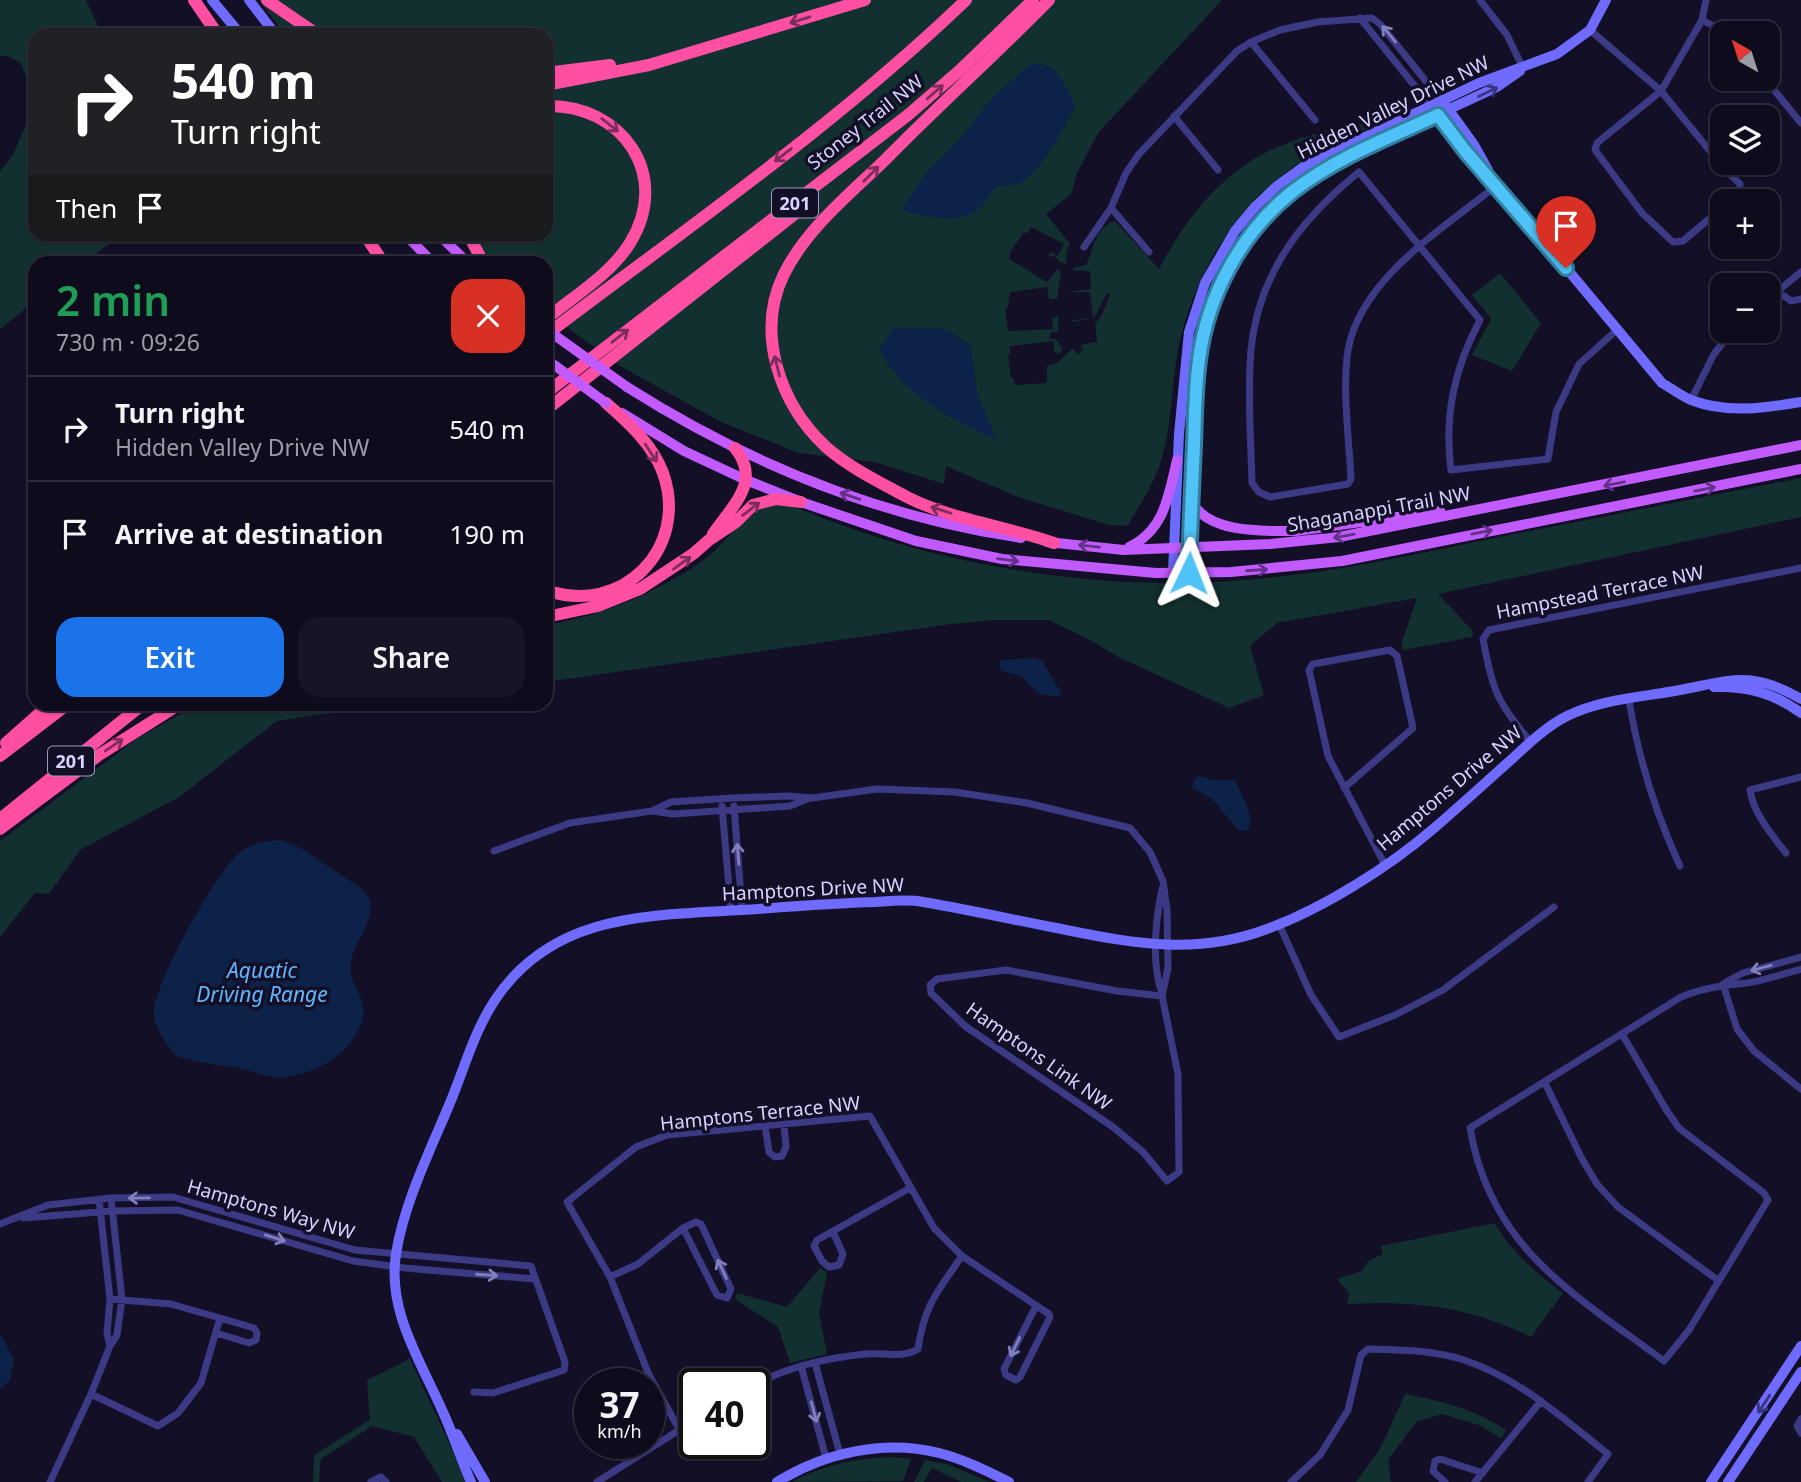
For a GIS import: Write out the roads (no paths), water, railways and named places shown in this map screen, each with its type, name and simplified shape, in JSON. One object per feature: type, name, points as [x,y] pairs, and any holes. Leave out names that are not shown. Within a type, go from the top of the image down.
[{"type":"highway","points":[[194,0],[213,28]]},
{"type":"highway","points":[[267,0],[308,28]]},
{"type":"highway","points":[[553,84],[649,65],[865,0]]},
{"type":"highway","name":"Stoney Trail NW","points":[[553,330],[831,117],[905,57],[966,0]]},
{"type":"highway","name":"Stoney Trail NW","points":[[553,388],[908,115],[959,71],[1033,0]]},
{"type":"highway","points":[[1049,0],[998,53],[915,129],[806,240],[779,288],[772,342],[781,381],[796,411],[815,435],[842,459],[911,499],[1054,543]]},
{"type":"highway","points":[[553,72],[641,60],[727,42]]},
{"type":"highway","points":[[553,106],[573,107],[601,118],[613,127],[635,153],[644,181],[645,200],[636,232],[619,257],[553,313]]},
{"type":"highway","points":[[553,404],[810,201],[908,115]]},
{"type":"highway","points":[[553,592],[573,597],[588,597],[619,586],[645,569],[655,557],[665,537],[669,509],[662,470],[638,433],[606,403]]},
{"type":"highway","points":[[709,540],[742,492],[746,480],[744,458],[735,448]]},
{"type":"highway","points":[[553,616],[598,606],[640,589],[680,564],[736,522],[753,505],[776,499],[801,502]]},
{"type":"highway","points":[[0,747],[42,711]]},
{"type":"highway","name":"201","points":[[0,757],[59,711]]},
{"type":"highway","name":"201","points":[[0,819],[135,711]]},
{"type":"highway","points":[[0,829],[99,755],[169,711]]},
{"type":"main road","points":[[413,242],[426,256]]},
{"type":"main road","points":[[446,242],[461,256]]},
{"type":"main road","name":"Shaganappi Trail NW","points":[[553,334],[627,387],[688,424],[820,485],[898,511],[985,533],[1124,550],[1270,544],[1339,537],[1801,445]]},
{"type":"main road","points":[[553,364],[606,403],[684,451],[801,502],[916,541],[971,553],[1079,568],[1189,573],[1271,569],[1342,561],[1801,470]]},
{"type":"main road","points":[[1124,550],[1149,535],[1160,520],[1177,460]]},
{"type":"main road","points":[[1192,502],[1197,512],[1215,522],[1272,531],[1308,529],[1445,511],[1460,514]]},
{"type":"street","points":[[212,0],[235,28]]},
{"type":"street","points":[[249,0],[271,28]]},
{"type":"street","points":[[1480,0],[1507,35],[1523,68]]},
{"type":"street","name":"Hidden Valley Drive NW","points":[[1172,573],[1177,460],[1189,332],[1205,283],[1235,231],[1269,193],[1306,165],[1490,78],[1557,54],[1590,30],[1606,0]]},
{"type":"street","points":[[1706,0],[1702,20],[1661,91],[1597,143],[1595,150],[1643,213],[1673,242],[1682,242],[1710,218]]},
{"type":"street","points":[[1360,18],[1438,115]]},
{"type":"street","points":[[1084,247],[1111,208],[1133,161],[1237,51],[1266,34],[1305,24],[1372,18],[1380,24],[1450,110]]},
{"type":"street","points":[[1702,20],[1710,24]]},
{"type":"street","points":[[1590,30],[1661,91],[1740,184],[1739,189]]},
{"type":"street","points":[[1251,42],[1315,120]]},
{"type":"street","points":[[1396,62],[1405,55]]},
{"type":"street","name":"Hidden Valley Drive NW","points":[[1189,573],[1199,360],[1203,336],[1219,288],[1242,246],[1273,208],[1320,172],[1348,156],[1507,82],[1523,68]]},
{"type":"street","points":[[1775,91],[1801,122]]},
{"type":"street","name":"Hidden Valley Drive NW","points":[[1450,110],[1497,185]]},
{"type":"street","name":"Hidden Valley Drive NW","points":[[1438,115],[1466,152],[1497,185],[1662,383],[1690,400],[1727,409],[1759,409],[1801,402]]},
{"type":"street","points":[[1174,116],[1218,170]]},
{"type":"street","points":[[1497,185],[1421,246],[1386,276],[1361,312],[1348,348],[1346,376],[1351,479],[1349,484],[1270,497],[1259,492],[1252,483],[1250,365],[1252,337],[1265,289],[1291,241],[1330,196],[1359,172],[1421,246],[1479,320],[1457,370],[1451,395],[1448,420],[1451,470],[1548,459],[1556,412],[1567,386],[1579,364],[1618,329]]},
{"type":"street","points":[[1111,208],[1149,252]]},
{"type":"street","points":[[1780,289],[1801,272]]},
{"type":"street","points":[[1780,293],[1791,301],[1801,299]]},
{"type":"street","points":[[1690,400],[1723,343]]},
{"type":"street","name":"Hampstead Terrace NW","points":[[1531,742],[1506,712],[1495,693],[1483,639],[1489,630],[1801,568]]},
{"type":"street","points":[[1344,788],[1413,728],[1397,656],[1390,650],[1313,664],[1309,670],[1328,756],[1344,788],[1385,865]]},
{"type":"street","name":"Hamptons Drive NW","points":[[471,1482],[399,1311],[396,1254],[405,1217],[478,1033],[495,1000],[520,969],[554,943],[588,927],[640,917],[845,902],[917,901],[1120,941],[1162,946],[1210,944],[1252,935],[1279,924],[1385,865],[1429,833],[1531,742],[1565,717],[1596,705],[1745,678],[1779,686],[1801,699]]},
{"type":"street","name":"Hamptons Drive NW","points":[[1692,688],[1732,687],[1759,691],[1782,699],[1801,712]]},
{"type":"street","points":[[1629,700],[1636,741],[1668,840],[1680,866]]},
{"type":"street","points":[[1786,853],[1766,827],[1751,800],[1750,790],[1801,778]]},
{"type":"street","points":[[495,851],[570,823],[652,811],[673,814],[790,806],[813,798],[877,789],[954,792],[1027,803],[1130,828],[1150,852],[1163,881],[1158,906],[1162,946]]},
{"type":"street","points":[[652,811],[671,802],[733,797],[813,798]]},
{"type":"street","points":[[733,797],[737,910]]},
{"type":"street","points":[[722,799],[737,910]]},
{"type":"street","points":[[1279,924],[1311,995],[1339,1037],[1395,1016],[1443,990],[1554,907]]},
{"type":"street","name":"Hamptons Link NW","points":[[1162,946],[1155,974],[1162,996],[1178,1074],[1179,1172],[1167,1181],[1143,1152],[1113,1127],[965,1026],[931,993],[930,985],[937,979],[1006,970],[1117,991],[1162,996]]},
{"type":"street","name":"Hamptons Link NW","points":[[1162,946],[1168,968],[1162,996]]},
{"type":"street","points":[[1622,1034],[1679,1128],[1764,1193],[1768,1200],[1689,1330],[1664,1361],[1568,1289],[1523,1248],[1487,1190],[1475,1159],[1470,1128],[1681,997],[1723,984],[1743,973],[1801,957]]},
{"type":"street","points":[[1723,984],[1747,983],[1801,969]]},
{"type":"street","points":[[1723,984],[1737,1029],[1754,1051],[1801,1089]]},
{"type":"street","points":[[1545,1083],[1597,1184],[1618,1207],[1719,1281]]},
{"type":"street","name":"Hamptons Terrace NW","points":[[679,1429],[649,1375],[610,1277],[568,1202],[636,1147],[667,1135],[870,1116],[934,1228],[962,1256],[1036,1306]]},
{"type":"street","points":[[765,1126],[769,1152],[775,1157],[782,1156],[786,1147],[784,1125]]},
{"type":"street","points":[[833,1231],[843,1254],[839,1265],[829,1267],[822,1261],[814,1246],[817,1240],[833,1231],[910,1188]]},
{"type":"street","points":[[50,1482],[117,1335],[122,1299],[111,1198]]},
{"type":"street","name":"Hamptons Way NW","points":[[0,1224],[15,1218],[48,1205],[111,1198],[173,1198],[355,1250],[531,1266],[535,1279],[354,1261],[178,1210],[112,1211],[15,1218]]},
{"type":"street","points":[[99,1199],[110,1298],[107,1334],[110,1346]]},
{"type":"street","points":[[246,1229],[249,1220]]},
{"type":"street","points":[[610,1277],[638,1264],[683,1228],[696,1222],[701,1224],[731,1289],[727,1298],[717,1296],[683,1228]]},
{"type":"street","points":[[770,1379],[815,1363],[866,1354],[910,1354],[918,1349],[921,1326],[929,1305],[962,1256]]},
{"type":"street","points":[[465,1274],[466,1262]]},
{"type":"street","points":[[474,1392],[493,1392],[564,1370],[565,1362],[535,1279]]},
{"type":"street","points":[[110,1298],[171,1304],[254,1328],[257,1333],[256,1340],[249,1343],[216,1333]]},
{"type":"street","points":[[1036,1306],[1049,1314],[1049,1317],[1020,1377],[1016,1380],[1006,1374],[1004,1369],[1036,1306]]},
{"type":"street","points":[[92,1394],[158,1426],[178,1412],[201,1383],[220,1318]]},
{"type":"street","points":[[1710,1482],[1801,1346]]},
{"type":"street","points":[[1291,1482],[1320,1455],[1348,1410],[1361,1354],[1368,1349],[1419,1351],[1464,1360],[1505,1378],[1541,1401],[1608,1454],[1588,1482]]},
{"type":"street","points":[[815,1363],[840,1454]]},
{"type":"street","points":[[802,1366],[826,1458]]},
{"type":"street","points":[[1728,1482],[1801,1372]]},
{"type":"street","points":[[1475,1482],[1541,1401]]},
{"type":"street","name":"Hamptons Drive NW","points":[[444,1415],[485,1482]]},
{"type":"street","points":[[1801,1419],[1797,1426],[1801,1433]]},
{"type":"street","points":[[597,1482],[679,1429]]},
{"type":"street","points":[[777,1482],[826,1458],[894,1448],[939,1453],[1010,1482]]},
{"type":"street","points":[[1446,1482],[1433,1471],[1435,1461],[1440,1459],[1483,1473]]},
{"type":"street","points":[[372,1482],[381,1477],[386,1482]]},
{"type":"water","points":[[1035,63],[1052,67],[1069,91],[1075,107],[1052,148],[1031,175],[1019,184],[996,188],[979,209],[962,217],[941,218],[901,210],[928,170],[959,140],[991,99],[1028,66]]},
{"type":"water","points":[[893,328],[947,329],[971,346],[977,392],[997,441],[930,404],[902,380],[879,350]]},
{"type":"water","points":[[1033,658],[1042,661],[1062,694],[1057,697],[1038,693],[1021,676],[1002,671],[999,666],[1001,660]]},
{"type":"water","points":[[1199,776],[1213,780],[1235,780],[1249,812],[1250,825],[1247,831],[1238,830],[1213,800],[1192,787]]},
{"type":"water","name":"Aquatic Driving Range","points":[[278,840],[299,847],[361,888],[368,896],[368,922],[350,965],[364,1009],[359,1030],[343,1051],[332,1060],[294,1076],[270,1076],[176,1056],[159,1031],[154,1014],[156,1000],[174,956],[201,905],[228,865],[247,848]]},
{"type":"water","points":[[0,1333],[14,1359],[10,1380],[0,1389]]}]
